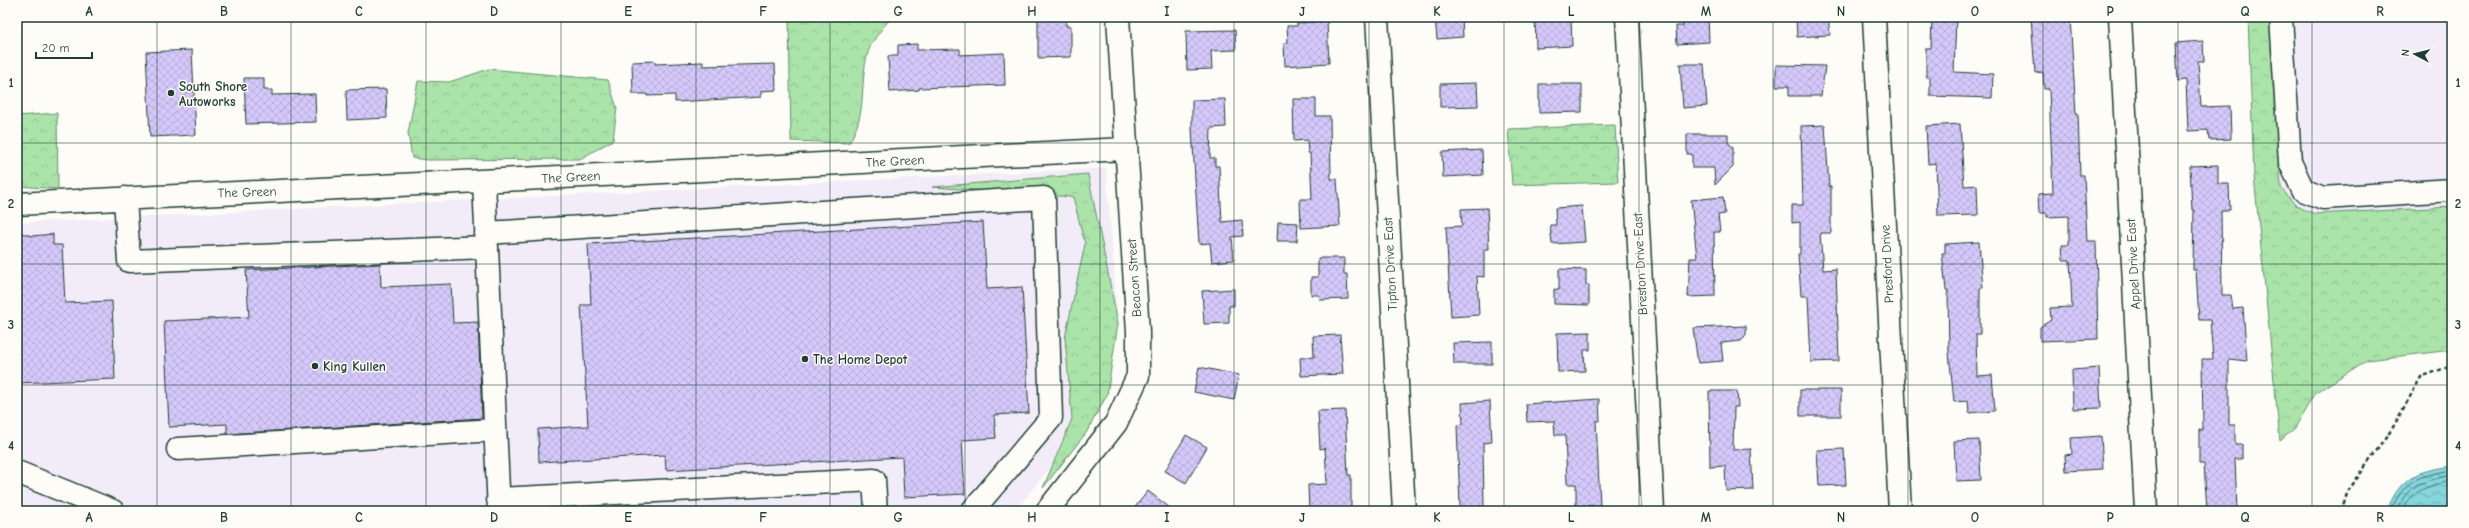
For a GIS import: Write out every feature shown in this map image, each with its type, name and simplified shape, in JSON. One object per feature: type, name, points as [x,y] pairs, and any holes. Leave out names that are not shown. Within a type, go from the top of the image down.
[{"type":"street","name":"Beacon Street","points":[[1047,511],[1116,423],[1138,376],[1138,332],[1125,149],[1118,17]]},
{"type":"street","name":"Tipton Drive East","points":[[1376,17],[1404,511]]},
{"type":"street","name":"Breston Drive East","points":[[1627,17],[1653,511]]},
{"type":"street","name":"Presford Drive","points":[[1874,17],[1900,511]]},
{"type":"street","name":"Appel Drive East","points":[[2120,17],[2146,511]]},
{"type":"street","points":[[2281,17],[2290,162],[2303,190],[2323,198],[2452,190]]},
{"type":"street","name":"The Green","points":[[17,204],[1125,149]]},
{"type":"street","points":[[484,182],[499,505],[874,480],[876,511]]},
{"type":"street","points":[[125,198],[129,261],[487,240],[1044,198],[1051,418],[972,511]]},
{"type":"street","points":[[178,449],[495,430]]},
{"type":"street","points":[[17,472],[113,511]]},
{"type":"path","points":[[2342,511],[2348,491],[2392,429],[2421,377],[2445,368],[2452,368]]},
{"type":"shaded area","points":[[2256,17],[2452,17],[2452,220],[2264,226]]},
{"type":"shaded area","points":[[1106,168],[1118,323],[1091,417],[1015,511],[17,511],[17,223]]},
{"type":"green space","points":[[789,17],[892,17],[877,35],[867,56],[859,120],[849,143],[791,141]]},
{"type":"green space","points":[[2248,17],[2270,17],[2281,188],[2296,206],[2315,214],[2452,207],[2452,350],[2367,360],[2314,394],[2295,428],[2280,441],[2254,176]]},
{"type":"green space","points":[[489,69],[608,80],[617,108],[613,140],[580,159],[428,160],[412,158],[408,133],[418,81],[449,82]]},
{"type":"green space","points":[[57,113],[58,189],[17,186],[17,116]]},
{"type":"green space","points":[[1615,125],[1618,182],[1512,185],[1508,129]]},
{"type":"green space","points":[[1088,174],[1118,323],[1107,395],[1086,433],[1043,488],[1072,419],[1065,338],[1085,244],[1073,197],[932,187]]},
{"type":"water","points":[[2452,466],[2452,511],[2387,511],[2398,490],[2411,477],[2429,470]]},
{"type":"building","points":[[1038,17],[1066,17],[1066,26],[1071,26],[1071,57],[1038,58]]},
{"type":"building","points":[[1435,17],[1462,17],[1463,37],[1437,39]]},
{"type":"building","points":[[1535,17],[1571,17],[1572,46],[1536,48]]},
{"type":"building","points":[[1683,17],[1708,17],[1709,42],[1677,44],[1676,26],[1683,26]]},
{"type":"building","points":[[1796,17],[1828,17],[1830,35],[1797,37]]},
{"type":"building","points":[[1932,17],[1956,17],[1954,72],[1993,74],[1992,98],[1930,96],[1930,77],[1926,77],[1926,48],[1931,48]]},
{"type":"building","points":[[2031,17],[2070,17],[2076,113],[2078,113],[2080,175],[2084,175],[2087,241],[2096,241],[2098,339],[2040,341],[2040,327],[2051,320],[2050,308],[2072,307],[2070,260],[2063,260],[2062,245],[2069,245],[2069,216],[2047,217],[2047,213],[2039,213],[2038,194],[2053,193],[2049,89],[2044,89],[2043,72],[2035,73]]},
{"type":"building","points":[[1327,21],[1329,63],[1285,66],[1284,43],[1288,43],[1287,26],[1297,26],[1297,23]]},
{"type":"building","points":[[1235,30],[1236,50],[1211,51],[1212,69],[1187,70],[1186,31]]},
{"type":"building","points":[[2203,41],[2204,61],[2198,61],[2201,107],[2230,106],[2231,139],[2209,140],[2208,130],[2188,131],[2186,80],[2178,81],[2176,43]]},
{"type":"building","points":[[917,44],[917,50],[960,49],[960,55],[1004,53],[1005,85],[919,88],[919,90],[890,92],[888,56],[898,56],[898,45]]},
{"type":"building","name":"South Shore Autoworks","points":[[192,50],[196,135],[150,137],[146,52]]},
{"type":"building","points":[[655,61],[655,64],[703,62],[703,66],[775,64],[776,90],[761,91],[761,97],[675,102],[675,95],[647,96],[647,94],[633,94],[632,62]]},
{"type":"building","points":[[1680,64],[1704,64],[1707,106],[1683,108]]},
{"type":"building","points":[[1776,65],[1825,66],[1821,96],[1789,96],[1789,86],[1776,86]]},
{"type":"building","points":[[244,78],[264,78],[264,90],[272,90],[272,95],[315,94],[316,122],[246,124]]},
{"type":"building","points":[[1477,83],[1478,106],[1440,107],[1440,84]]},
{"type":"building","points":[[1539,84],[1582,84],[1582,112],[1539,113]]},
{"type":"building","points":[[386,89],[387,118],[347,120],[346,90]]},
{"type":"building","points":[[1225,99],[1226,127],[1211,128],[1210,158],[1215,158],[1215,166],[1219,166],[1222,222],[1242,220],[1243,236],[1232,237],[1234,260],[1212,262],[1210,243],[1199,244],[1192,129],[1192,100]]},
{"type":"building","points":[[1293,99],[1316,99],[1316,116],[1330,116],[1331,179],[1337,179],[1340,226],[1301,228],[1300,199],[1312,199],[1310,153],[1308,153],[1307,140],[1294,141]]},
{"type":"building","points":[[1960,124],[1964,186],[1977,185],[1978,215],[1938,216],[1936,163],[1928,164],[1926,126]]},
{"type":"building","points":[[1825,125],[1829,186],[1831,186],[1831,233],[1820,233],[1823,270],[1836,269],[1839,361],[1811,362],[1808,296],[1801,296],[1798,254],[1800,254],[1800,222],[1792,223],[1792,205],[1803,205],[1801,126]]},
{"type":"building","points":[[1687,134],[1728,134],[1728,142],[1733,148],[1733,167],[1715,185],[1714,168],[1692,168],[1692,154],[1687,154]]},
{"type":"building","points":[[1482,150],[1483,175],[1443,177],[1442,152]]},
{"type":"building","points":[[2218,165],[2218,184],[2229,184],[2230,210],[2221,210],[2222,295],[2231,295],[2233,309],[2243,308],[2247,361],[2229,359],[2229,425],[2235,425],[2235,444],[2242,444],[2242,459],[2235,459],[2237,511],[2207,511],[2204,464],[2199,464],[2199,430],[2203,430],[2202,359],[2213,359],[2210,320],[2199,320],[2196,270],[2193,270],[2194,210],[2192,210],[2190,166]]},
{"type":"building","points":[[1723,197],[1725,214],[1718,215],[1720,232],[1714,232],[1715,296],[1688,297],[1690,258],[1697,258],[1691,200]]},
{"type":"building","points":[[1582,206],[1585,242],[1552,244],[1550,225],[1556,225],[1555,208]]},
{"type":"building","points":[[1487,208],[1489,249],[1484,249],[1484,277],[1477,276],[1479,315],[1451,317],[1446,227],[1462,226],[1461,209]]},
{"type":"building","name":"The Home Depot","points":[[983,222],[987,289],[1022,287],[1029,413],[994,415],[996,438],[962,440],[965,494],[904,497],[902,457],[666,470],[665,455],[539,462],[538,429],[588,426],[581,305],[591,305],[588,244]]},
{"type":"building","points":[[1278,222],[1298,223],[1297,241],[1277,241]]},
{"type":"building","points":[[17,232],[32,236],[53,234],[53,245],[62,245],[65,303],[112,301],[115,379],[17,383]]},
{"type":"building","points":[[1979,242],[1983,288],[1980,288],[1980,334],[1976,334],[1977,376],[1992,375],[1995,411],[1969,413],[1968,401],[1954,402],[1949,353],[1948,290],[1946,290],[1942,253],[1945,253],[1945,244]]},
{"type":"building","points":[[1318,258],[1344,258],[1344,274],[1347,274],[1348,299],[1320,300],[1319,295],[1311,295],[1311,277],[1318,277]]},
{"type":"building","points":[[380,264],[381,287],[451,284],[453,323],[478,322],[482,418],[227,434],[227,424],[169,427],[164,321],[249,317],[246,270]]},
{"type":"building","points":[[1559,269],[1586,270],[1586,285],[1589,285],[1589,305],[1554,304],[1554,289],[1559,290]]},
{"type":"building","points":[[1234,289],[1234,306],[1229,306],[1229,323],[1204,324],[1202,291]]},
{"type":"building","points":[[1746,326],[1746,336],[1741,341],[1721,343],[1723,361],[1698,363],[1693,328]]},
{"type":"building","points":[[1590,332],[1590,350],[1584,350],[1585,371],[1558,372],[1557,333]]},
{"type":"building","points":[[1340,335],[1343,374],[1301,376],[1300,358],[1314,357],[1313,336]]},
{"type":"building","points":[[1492,342],[1492,364],[1454,364],[1453,343]]},
{"type":"building","points":[[1199,367],[1239,375],[1234,400],[1194,392]]},
{"type":"building","points":[[2099,368],[2101,408],[2073,409],[2072,370]]},
{"type":"building","points":[[1800,390],[1841,390],[1841,416],[1800,416]]},
{"type":"building","points":[[1709,391],[1737,391],[1738,407],[1734,407],[1733,450],[1751,449],[1753,490],[1726,491],[1725,466],[1710,467]]},
{"type":"building","points":[[1599,399],[1600,421],[1596,421],[1600,505],[1576,506],[1576,484],[1567,484],[1565,435],[1555,435],[1554,421],[1527,422],[1526,404]]},
{"type":"building","points":[[1490,401],[1492,442],[1483,443],[1484,507],[1460,507],[1457,425],[1463,424],[1462,403]]},
{"type":"building","points":[[1345,410],[1348,475],[1351,475],[1351,511],[1309,511],[1308,485],[1327,484],[1325,448],[1320,449],[1318,411]]},
{"type":"building","points":[[1186,435],[1207,447],[1186,483],[1165,471]]},
{"type":"building","points":[[2101,436],[2103,469],[2066,471],[2065,455],[2072,454],[2071,438]]},
{"type":"building","points":[[1979,440],[1981,480],[1956,481],[1954,441]]},
{"type":"building","points":[[1844,449],[1846,485],[1819,486],[1817,450]]},
{"type":"building","points":[[1148,491],[1174,511],[1132,511]]},
{"type":"place","name":"South Shore Autoworks","points":[[171,93]]},
{"type":"place","name":"The Home Depot","points":[[805,359]]},
{"type":"place","name":"King Kullen","points":[[315,366]]}]
